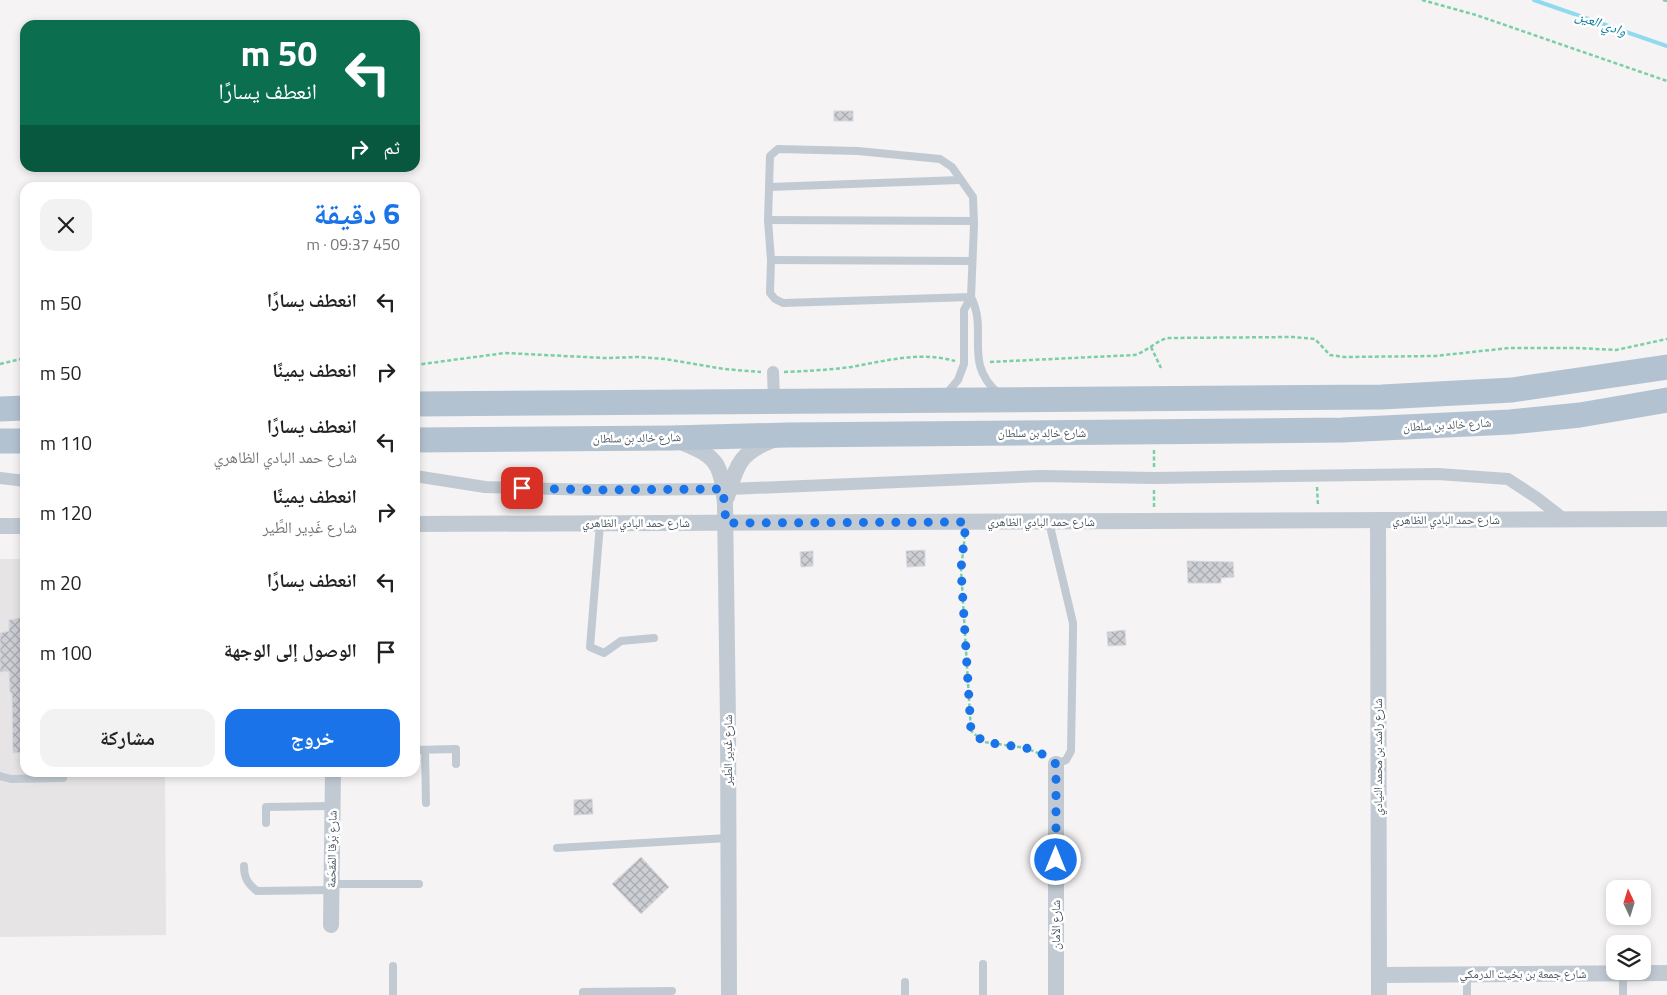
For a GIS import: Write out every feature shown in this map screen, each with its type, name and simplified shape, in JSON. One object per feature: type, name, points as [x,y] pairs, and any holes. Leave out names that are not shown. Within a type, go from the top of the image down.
[{"type":"main road","points":[[420,404],[1382,396],[1512,390],[1667,367]]},
{"type":"main road","name":"شارع خالِد بن سلطان","points":[[420,440],[1342,430],[1510,422],[1580,415],[1667,400]]},
{"type":"main road","points":[[0,408],[20,408]]},
{"type":"main road","points":[[0,441],[20,441]]},
{"type":"street","points":[[773,372],[774,401]]},
{"type":"street","name":"شارع غَدِير الطَّير","points":[[726,494],[735,472],[745,455],[756,446],[788,435]]},
{"type":"street","name":"شارع غَدِير الطَّير","points":[[671,438],[708,454],[716,464],[726,494],[729,995]]},
{"type":"street","points":[[420,477],[485,487],[726,494],[937,479],[1042,476],[1154,478],[1438,474],[1508,479],[1564,519]]},
{"type":"street","points":[[0,478],[20,480]]},
{"type":"street","name":"شارع حمد البادي الظاهري","points":[[420,524],[1667,519]]},
{"type":"street","name":"شارع راشد بن محمد النيادي","points":[[1378,520],[1379,995]]},
{"type":"street","points":[[0,526],[20,526]]},
{"type":"street","name":"شارع الأمان","points":[[1056,764],[1056,995]]},
{"type":"street","name":"شارع بَرقا المَقحَمة","points":[[331,925],[332,777]]},
{"type":"street","name":"شارع جمعة بن بخيت الدرمكي","points":[[1379,975],[1606,973]]},
{"type":"street","name":"شارع جمعة بن بخيت الدرمكي","points":[[1651,973],[1667,973]]},
{"type":"lane","points":[[937,400],[958,380],[964,364],[964,310],[971,297],[973,197],[952,167],[940,158],[858,151],[778,149],[770,156],[768,220],[771,260],[770,293],[775,299],[783,303],[971,297]]},
{"type":"lane","points":[[769,187],[960,180]]},
{"type":"lane","points":[[768,220],[974,221]]},
{"type":"lane","points":[[771,260],[972,261]]},
{"type":"lane","points":[[971,297],[977,309],[978,362],[987,382],[1007,399]]},
{"type":"lane","points":[[1049,522],[1073,623],[1071,751],[1066,760],[1056,764]]},
{"type":"lane","points":[[600,524],[590,647],[604,653],[621,641],[654,638]]},
{"type":"lane","points":[[420,750],[456,749],[456,764]]},
{"type":"lane","points":[[425,750],[426,803]]},
{"type":"lane","points":[[0,776],[10,779],[62,778]]},
{"type":"lane","points":[[266,823],[266,808],[332,806]]},
{"type":"lane","points":[[557,848],[728,838]]},
{"type":"lane","points":[[244,866],[244,877],[250,886],[257,891],[419,884]]},
{"type":"lane","points":[[983,964],[983,995]]},
{"type":"lane","points":[[393,966],[394,995]]},
{"type":"lane","points":[[1467,974],[1467,995]]},
{"type":"lane","points":[[1623,980],[1624,995]]},
{"type":"lane","points":[[905,982],[906,995]]},
{"type":"lane","points":[[583,995],[583,992],[672,991]]},
{"type":"path","points":[[1422,0],[1476,16],[1667,82]]},
{"type":"path","points":[[1663,0],[1667,1]]},
{"type":"path","points":[[978,362],[1135,355],[1144,352],[1158,341],[1167,338],[1293,337],[1315,339],[1330,355],[1353,357],[1435,356],[1509,348],[1616,350],[1667,339]]},
{"type":"path","points":[[1151,346],[1161,368]]},
{"type":"path","points":[[420,364],[505,353],[665,359],[733,370],[773,372],[828,370],[906,357],[943,358],[964,364]]},
{"type":"path","points":[[0,364],[20,359]]},
{"type":"path","points":[[1317,477],[1318,520]]},
{"type":"path","points":[[966,522],[961,569],[971,731],[984,742],[1026,748],[1042,754],[1056,764]]},
{"type":"shaded area","points":[[0,559],[20,559],[20,777],[165,777],[166,935],[0,937]]},
{"type":"building","points":[[834,111],[853,111],[853,121],[834,121]]},
{"type":"building","points":[[925,550],[925,566],[907,567],[906,551]]},
{"type":"building","points":[[813,551],[813,566],[801,567],[800,552]]},
{"type":"building","points":[[1187,561],[1233,562],[1234,577],[1221,578],[1221,583],[1188,583]]},
{"type":"building","points":[[20,618],[20,752],[13,753],[12,693],[10,692],[9,671],[0,672],[0,633],[9,631],[9,620]]},
{"type":"building","points":[[1125,630],[1126,645],[1108,646],[1107,632]]},
{"type":"building","points":[[592,799],[593,814],[574,815],[574,800]]},
{"type":"building","points":[[641,857],[669,887],[641,914],[612,884]]},
{"type":"waterway","name":"وادي العين","points":[[1534,0],[1667,46]]},
{"type":"route","points":[[522,488],[595,490],[723,489],[726,523],[966,522],[961,569],[971,731],[984,742],[1026,748],[1042,754],[1056,764],[1056,860]]}]
